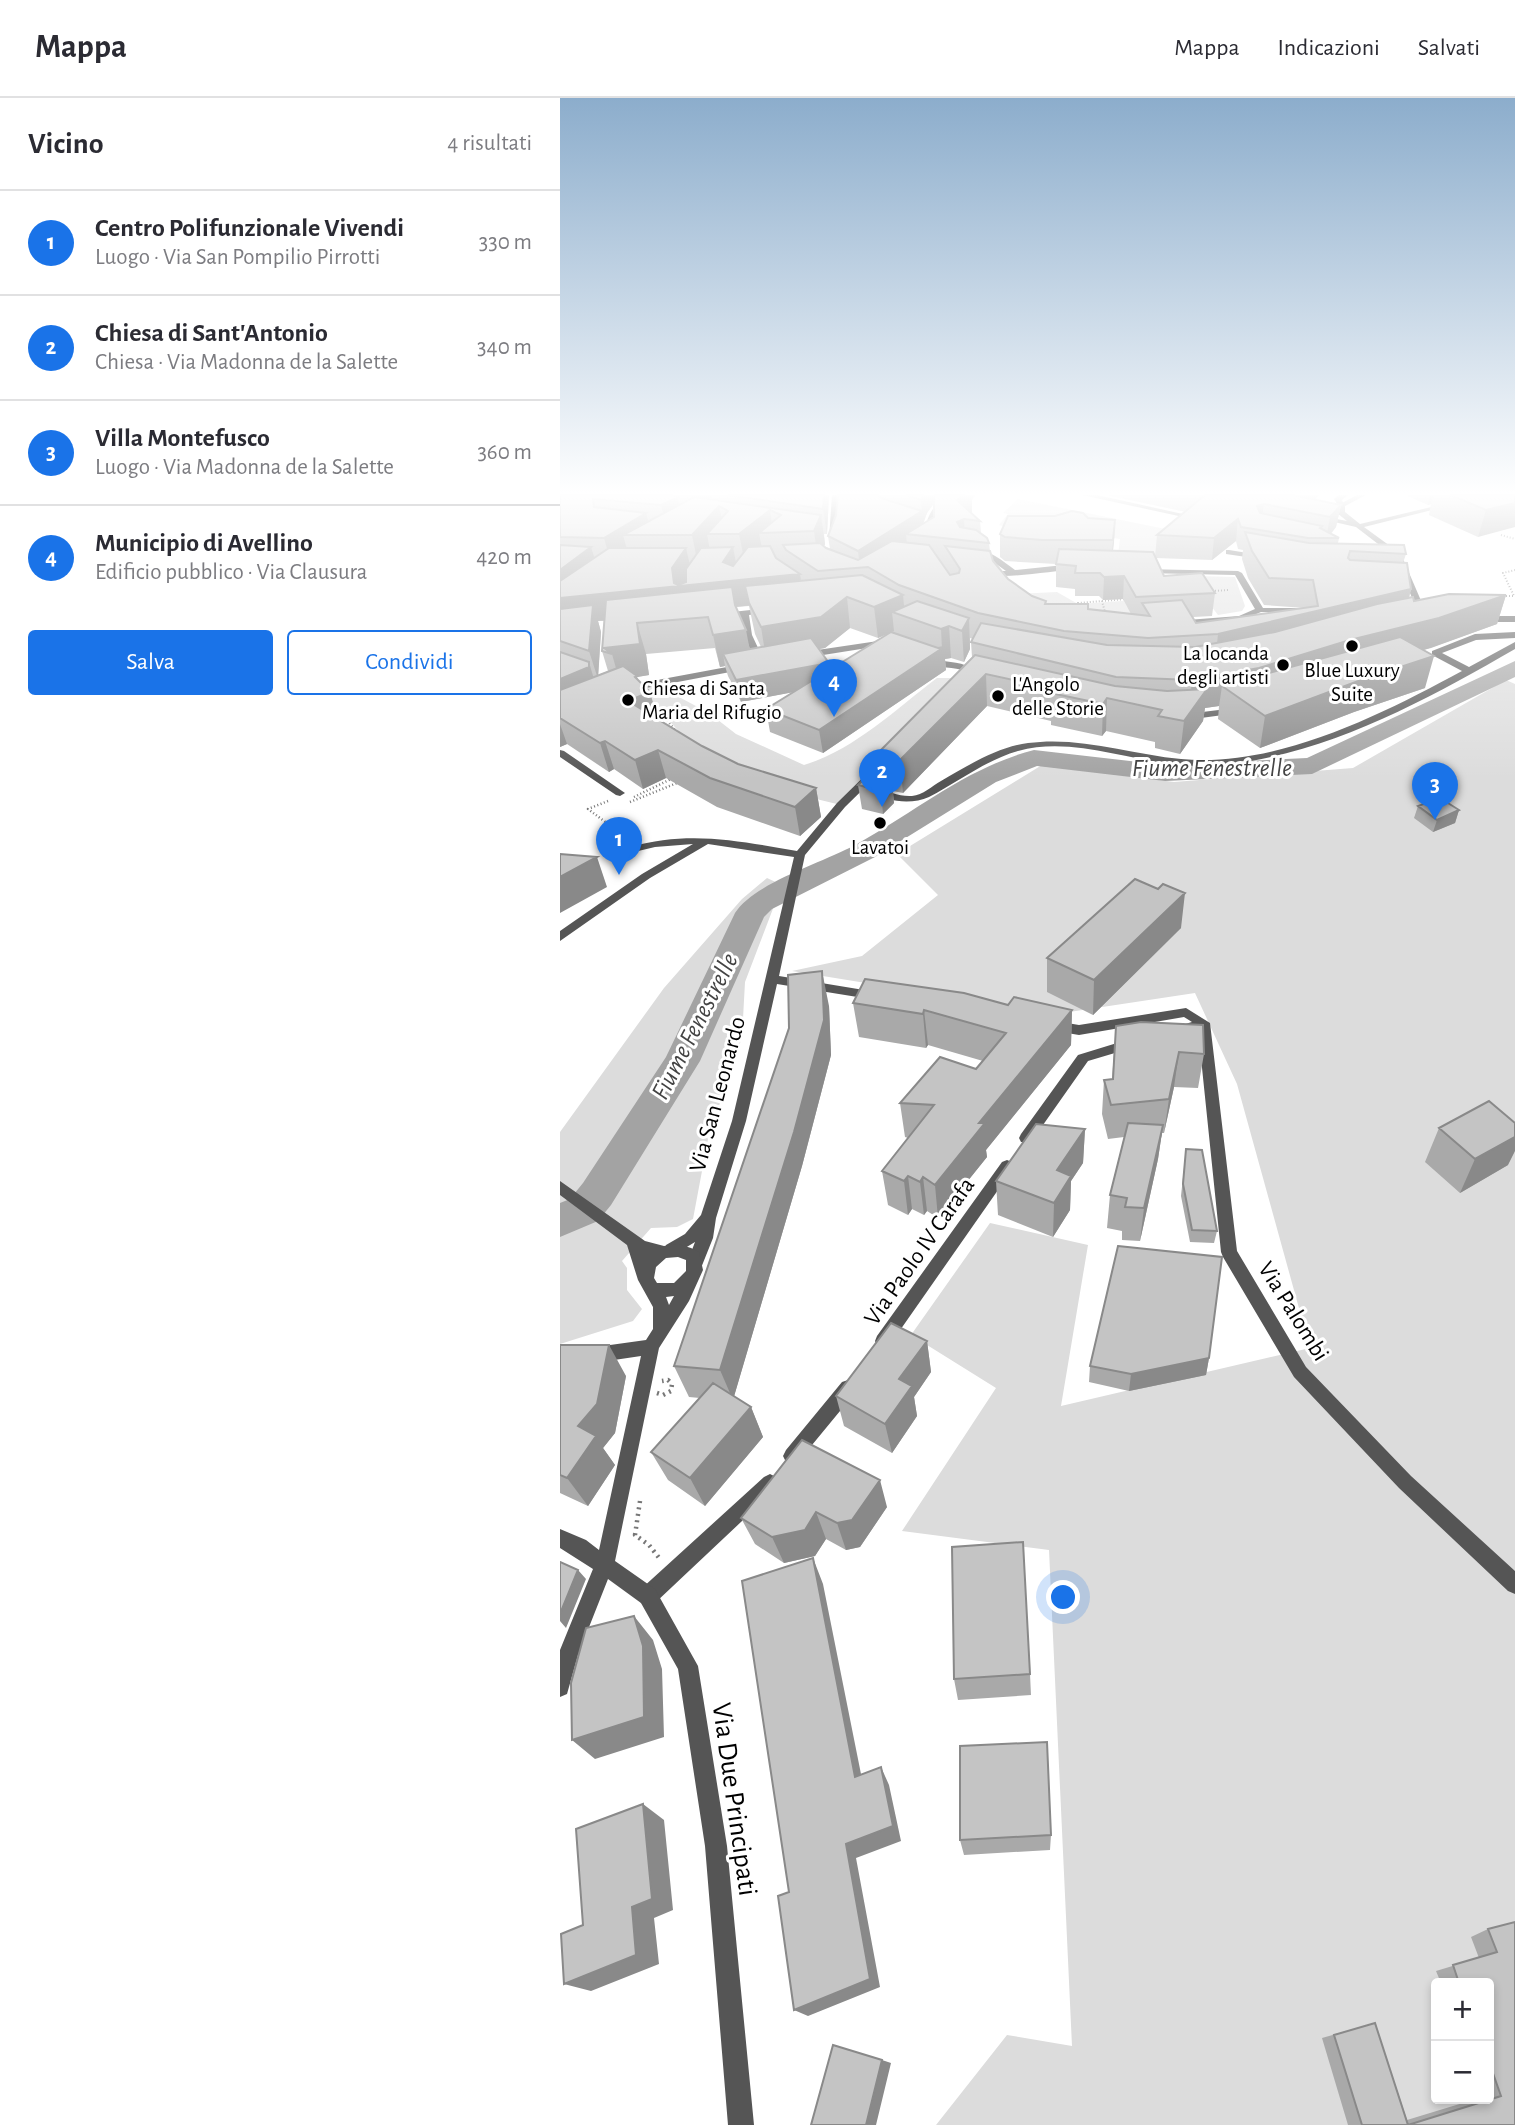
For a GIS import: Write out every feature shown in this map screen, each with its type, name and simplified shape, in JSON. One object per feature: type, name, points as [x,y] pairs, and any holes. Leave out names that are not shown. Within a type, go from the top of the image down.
[{"type":"street","points":[[1248,590],[1260,610]]},
{"type":"street","points":[[1412,590],[1421,619],[1439,619]]},
{"type":"street","points":[[719,616],[782,609]]},
{"type":"street","points":[[1164,624],[1240,618],[1260,610],[1303,610]]},
{"type":"street","points":[[744,613],[748,635],[761,663]]},
{"type":"street","points":[[1477,619],[1515,619]]},
{"type":"street","points":[[796,656],[880,643],[906,632]]},
{"type":"street","points":[[1422,656],[1475,637],[1515,635]]},
{"type":"street","points":[[880,643],[891,647]]},
{"type":"street","points":[[861,786],[895,797],[914,799],[1002,754],[1026,746],[1065,744],[1205,763],[1256,757],[1338,734],[1475,668],[1515,645]]},
{"type":"street","points":[[1435,653],[1475,668]]},
{"type":"street","points":[[923,658],[943,666],[950,663],[967,675],[973,657]]},
{"type":"street","points":[[615,690],[772,661]]},
{"type":"street","points":[[1174,718],[1242,708]]},
{"type":"street","points":[[634,849],[658,840],[707,840],[800,855],[830,810],[861,786],[899,748]]},
{"type":"street","points":[[560,753],[620,793]]},
{"type":"street","points":[[560,937],[646,876],[707,840]]},
{"type":"street","name":"Via San Leonardo","points":[[661,1328],[683,1302],[705,1238],[708,1218],[739,1121],[800,855]]},
{"type":"street","points":[[772,979],[893,999]]},
{"type":"street","points":[[1040,1023],[1079,1030],[1186,1012],[1204,1023]]},
{"type":"street","points":[[1168,1034],[1204,1023]]},
{"type":"street","name":"Via Palombi","points":[[1204,1023],[1229,1252],[1300,1372],[1405,1482],[1515,1584]]},
{"type":"street","name":"Via Paolo IV Carafa","points":[[648,1596],[763,1492],[865,1365],[1083,1058],[1143,1040]]},
{"type":"street","points":[[560,1186],[641,1247],[688,1252],[694,1270],[671,1290],[656,1290]]},
{"type":"street","points":[[645,1274],[651,1261],[690,1238],[708,1218]]},
{"type":"street","points":[[560,1687],[568,1655],[607,1558],[651,1347],[661,1328],[662,1304],[656,1290],[646,1280],[632,1239]]},
{"type":"street","points":[[560,1360],[651,1347]]},
{"type":"street","name":"Via Due Principati","points":[[560,1538],[579,1547],[648,1596],[688,1666],[716,1846],[741,2125]]},
{"type":"path","points":[[1203,592],[1229,590]]},
{"type":"path","points":[[1496,596],[1514,596],[1511,590]]},
{"type":"path","points":[[1076,611],[1078,603],[1126,599]]},
{"type":"path","points":[[1102,601],[1107,620]]},
{"type":"path","points":[[638,686],[682,736]]},
{"type":"path","points":[[620,793],[618,796],[621,798],[631,797],[675,778],[680,779],[680,782],[665,790],[641,799],[629,802],[608,801],[588,809],[620,833],[614,837],[634,849]]},
{"type":"path","points":[[640,1497],[635,1535],[649,1545],[672,1574]]},
{"type":"shaded area","points":[[1161,590],[1239,590],[1245,606],[1242,611],[1218,615],[1202,594],[1181,605],[1105,624],[1014,594],[1057,592],[1078,604],[1164,598]]},
{"type":"shaded area","points":[[937,678],[962,678],[841,805],[775,789],[691,745],[638,686],[665,683],[679,697],[709,713],[736,734],[804,765],[857,739]]},
{"type":"shaded area","points":[[1506,680],[1515,684],[1515,2125],[936,2125],[1007,2035],[1072,2046],[1049,1550],[902,1531],[996,1388],[911,1335],[990,1223],[1088,1245],[1061,1406],[1310,1348],[1237,1084],[1195,993],[1056,1014],[792,971],[862,956],[938,895],[897,854],[1042,765],[1174,782],[1353,768]]},
{"type":"shaded area","points":[[767,878],[782,885],[745,982],[742,1037],[708,1139],[693,1219],[677,1227],[651,1228],[622,1261],[627,1268],[627,1290],[642,1309],[633,1321],[560,1344],[560,1132],[664,988],[742,899]]},
{"type":"building","points":[[560,590],[644,590],[560,598]]},
{"type":"building","points":[[732,590],[735,605],[746,630],[713,635],[708,617],[637,623],[640,644],[604,648],[612,654],[602,651],[606,600]]},
{"type":"building","points":[[746,590],[892,590],[903,595],[874,607],[847,597],[821,617],[761,627],[749,603]]},
{"type":"building","points":[[912,590],[1023,590],[1046,601],[1045,604],[1088,604],[1088,609],[1150,616],[1142,603],[1182,600],[1196,623],[1318,606],[1315,590],[1408,590],[1218,634],[1148,638],[1064,631],[978,613]]},
{"type":"building","points":[[1132,590],[1213,590],[1215,593],[1136,597]]},
{"type":"building","points":[[1449,594],[1506,595],[1439,618],[1350,640],[1259,668],[1192,680],[1116,677],[971,642],[981,623],[1107,645],[1195,647],[1275,632],[1377,604],[1413,597],[1414,601]]},
{"type":"building","points":[[917,601],[969,618],[962,631],[949,626],[941,629],[892,612]]},
{"type":"building","points":[[593,605],[589,651],[560,641],[560,609]]},
{"type":"building","points":[[891,632],[938,648],[944,647],[819,730],[766,709]]},
{"type":"building","points":[[1400,637],[1434,656],[1265,716],[1222,686]]},
{"type":"building","points":[[811,638],[829,663],[736,680],[723,654]]},
{"type":"building","points":[[560,652],[589,662],[589,667],[560,679]]},
{"type":"building","points":[[975,655],[1115,686],[1167,691],[1207,689],[1184,721],[1158,716],[1162,710],[1107,698],[1103,704],[1051,693],[1054,689],[986,674],[900,760],[877,754]]},
{"type":"building","points":[[623,666],[637,676],[635,677],[650,692],[628,701],[702,746],[738,764],[816,788],[795,807],[710,778],[658,750],[635,760],[605,741],[600,743],[560,718],[560,690]]},
{"type":"building","points":[[870,773],[891,780],[881,791],[858,785]]},
{"type":"building","points":[[1440,798],[1459,810],[1437,820],[1418,806]]},
{"type":"building","points":[[560,854],[597,857],[560,877]]},
{"type":"building","points":[[1135,879],[1158,889],[1163,884],[1185,893],[1094,980],[1047,958]]},
{"type":"building","points":[[822,971],[824,1020],[794,1132],[720,1370],[674,1366],[789,1028],[788,975]]},
{"type":"building","points":[[865,979],[964,993],[1008,1005],[1014,997],[1072,1010],[979,1123],[985,1123],[935,1185],[923,1177],[920,1182],[908,1176],[904,1181],[882,1171],[934,1105],[900,1103],[940,1057],[976,1069],[1006,1033],[924,1010],[923,1014],[853,1003]]},
{"type":"building","points":[[1141,1022],[1203,1025],[1204,1054],[1179,1052],[1169,1099],[1111,1105],[1104,1080],[1113,1079],[1116,1026]]},
{"type":"building","points":[[1489,1101],[1515,1123],[1515,1137],[1475,1159],[1439,1128]]},
{"type":"building","points":[[1128,1123],[1163,1125],[1144,1208],[1125,1207],[1127,1198],[1110,1195]]},
{"type":"building","points":[[1036,1124],[1085,1129],[1057,1170],[1071,1176],[1054,1203],[996,1181]]},
{"type":"building","points":[[1186,1149],[1202,1150],[1217,1231],[1192,1230],[1183,1184]]},
{"type":"building","points":[[1118,1246],[1222,1257],[1209,1358],[1131,1374],[1090,1366]]},
{"type":"building","points":[[891,1323],[927,1341],[899,1379],[912,1386],[885,1424],[836,1396]]},
{"type":"building","points":[[560,1345],[609,1345],[597,1404],[578,1426],[596,1436],[567,1478],[560,1475]]},
{"type":"building","points":[[713,1383],[751,1407],[690,1478],[651,1452]]},
{"type":"building","points":[[802,1440],[880,1480],[852,1520],[837,1523],[816,1512],[805,1530],[772,1537],[741,1518]]},
{"type":"building","points":[[1023,1542],[1030,1674],[954,1679],[952,1547]]},
{"type":"building","points":[[813,1558],[855,1777],[881,1767],[893,1826],[846,1844],[870,1979],[794,2010],[778,1896],[789,1892],[742,1581]]},
{"type":"building","points":[[560,1562],[578,1570],[560,1614]]},
{"type":"building","points":[[634,1616],[643,1646],[644,1717],[572,1740],[571,1683],[586,1628]]},
{"type":"building","points":[[1047,1742],[1051,1835],[960,1840],[960,1746]]},
{"type":"building","points":[[643,1804],[652,1899],[632,1907],[636,1955],[564,1984],[561,1934],[583,1925],[576,1829]]},
{"type":"building","points":[[1515,1922],[1515,2125],[1408,2125],[1475,2104],[1494,2104],[1494,2098],[1501,2096],[1494,2076],[1494,1978],[1457,1978],[1453,1965],[1497,1952],[1488,1929]]},
{"type":"building","points":[[1375,2023],[1408,2125],[1362,2125],[1334,2035]]},
{"type":"building","points":[[833,2045],[882,2060],[866,2125],[811,2125]]},
{"type":"waterway","name":"Fiume Fenestrelle","points":[[560,1221],[584,1210],[597,1194],[682,1061],[750,913],[761,902],[865,851],[987,776],[1034,758],[1165,773],[1312,766],[1515,668]]},
{"type":"place","name":"Blue Luxury Suite","points":[[1352,646]]},
{"type":"place","name":"La locanda degli artisti","points":[[1283,665]]},
{"type":"place","name":"L'Angolo delle Storie","points":[[998,696]]},
{"type":"place","name":"Chiesa di Santa Maria del Rifugio","points":[[628,700]]},
{"type":"place","name":"Municipio di Avellino","points":[[834,717]]},
{"type":"place","name":"Chiesa di Sant'Antonio","points":[[882,807]]},
{"type":"place","name":"Villa Montefusco","points":[[1435,820]]},
{"type":"place","name":"Lavatoi","points":[[880,823]]},
{"type":"place","name":"Centro Polifunzionale Vivendi","points":[[619,875]]}]
